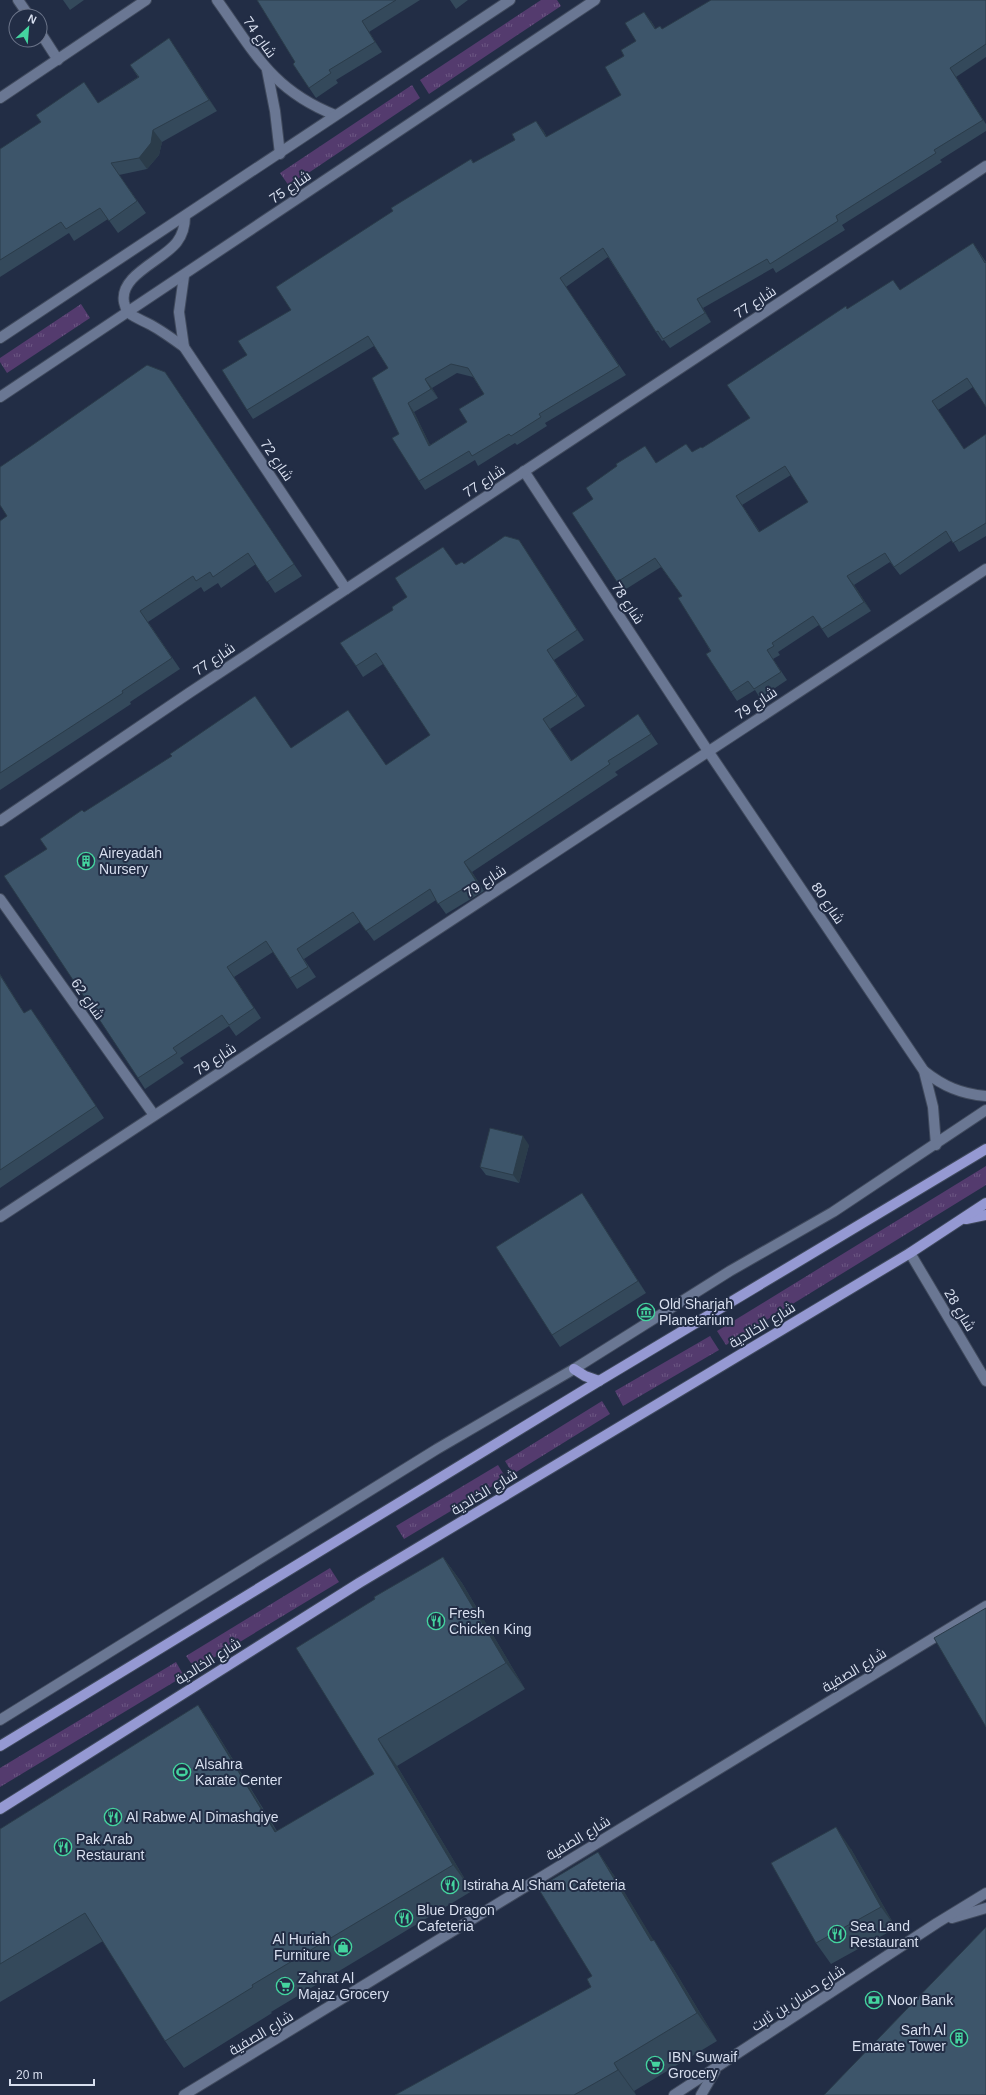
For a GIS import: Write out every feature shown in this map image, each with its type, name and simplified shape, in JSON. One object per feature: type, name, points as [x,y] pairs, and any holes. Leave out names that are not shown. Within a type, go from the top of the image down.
[{"type":"main road","points":[[0,1746],[598,1381],[986,1149]]},
{"type":"main road","name":"شارع الخالدية","points":[[0,1809],[359,1583],[910,1253],[986,1204]]},
{"type":"main road","points":[[960,1220],[986,1215]]},
{"type":"main road","points":[[574,1369],[585,1376],[598,1381]]},
{"type":"street","points":[[0,98],[146,0]]},
{"type":"street","name":"شارع 74","points":[[217,0],[267,70],[298,97],[335,116]]},
{"type":"street","points":[[0,338],[280,154],[510,0]]},
{"type":"street","name":"شارع 75","points":[[0,397],[184,276],[595,0]]},
{"type":"street","points":[[48,44],[58,60]]},
{"type":"street","name":"شارع 74","points":[[267,70],[275,111],[280,154]]},
{"type":"street","name":"شارع 77","points":[[0,821],[346,589],[986,166]]},
{"type":"street","points":[[128,313],[124,299],[128,285],[138,274],[171,250],[182,234],[185,216]]},
{"type":"street","name":"شارع 72","points":[[184,276],[179,312],[184,347]]},
{"type":"street","name":"شارع 72","points":[[128,313],[152,325],[184,347],[346,589]]},
{"type":"street","name":"شارع 78","points":[[524,471],[708,751]]},
{"type":"street","name":"شارع 79","points":[[0,1216],[986,568]]},
{"type":"street","name":"شارع 80","points":[[708,751],[924,1071],[937,1081],[953,1090],[970,1095],[986,1096]]},
{"type":"street","name":"شارع 62","points":[[0,899],[154,1115]]},
{"type":"street","name":"شارع 80","points":[[924,1071],[933,1107],[936,1145]]},
{"type":"street","points":[[0,1720],[437,1450],[574,1369],[730,1271],[833,1212],[936,1145],[986,1110]]},
{"type":"street","name":"شارع 28","points":[[910,1253],[986,1381]]},
{"type":"street","name":"شارع الصفية","points":[[184,2095],[986,1606]]},
{"type":"street","name":"شارع حسان بن ثابت","points":[[674,2095],[716,2069],[937,1923],[986,1893]]},
{"type":"street","name":"شارع حسان بن ثابت","points":[[937,1923],[986,1908]]},
{"type":"street","points":[[701,2095],[716,2069]]},
{"type":"green space","points":[[541,0],[557,0],[561,6],[429,94],[420,80]]},
{"type":"green space","points":[[412,85],[420,98],[289,186],[280,173]]},
{"type":"green space","points":[[81,304],[90,318],[7,373],[0,362],[0,358]]},
{"type":"green space","points":[[986,1166],[986,1185],[726,1345],[717,1331]]},
{"type":"green space","points":[[710,1336],[719,1350],[623,1406],[615,1391]]},
{"type":"green space","points":[[602,1401],[610,1414],[513,1474],[505,1461]]},
{"type":"green space","points":[[498,1465],[506,1478],[404,1539],[396,1526]]},
{"type":"green space","points":[[330,1568],[339,1582],[195,1669],[186,1656]]},
{"type":"green space","points":[[176,1662],[184,1676],[0,1787],[0,1768]]},
{"type":"building","points":[[257,0],[396,0],[362,21],[375,42],[329,70],[331,73],[309,88],[293,64],[295,62]]},
{"type":"building","points":[[711,0],[986,0],[986,44],[950,68],[983,120],[934,150],[936,153],[836,216],[838,221],[770,264],[767,259],[697,299],[705,313],[663,339],[658,331],[656,332],[603,248],[560,278],[619,366],[539,414],[541,417],[511,436],[509,434],[472,456],[469,451],[419,481],[392,438],[399,434],[372,378],[388,368],[368,336],[247,410],[222,370],[247,355],[238,341],[291,310],[276,287],[393,211],[391,208],[471,159],[473,163],[515,140],[512,134],[536,121],[546,137],[621,95],[605,67],[624,56],[621,50],[636,41],[625,23],[644,12],[655,29],[660,26],[662,29]],"holes":[[[451,364],[468,368],[484,394],[459,409],[467,422],[429,446],[408,403],[431,389],[425,379]]]},
{"type":"building","points":[[169,38],[209,100],[153,130],[151,143],[139,158],[111,163],[137,201],[109,221],[100,208],[66,229],[61,222],[0,260],[0,149],[41,122],[36,115],[84,82],[98,103],[139,77],[130,65]]},
{"type":"building","points":[[973,243],[985,263],[986,262],[986,407],[967,378],[932,401],[964,449],[986,434],[986,523],[953,543],[946,531],[894,567],[885,553],[847,576],[864,602],[822,629],[813,616],[772,643],[774,646],[767,650],[781,672],[754,689],[748,681],[731,692],[706,654],[711,651],[678,598],[682,596],[655,558],[617,582],[572,513],[593,499],[586,488],[617,466],[616,464],[645,446],[656,463],[686,444],[692,452],[701,447],[702,448],[750,418],[727,385],[846,306],[847,309],[893,280],[900,290]],"holes":[[[785,466],[808,502],[759,532],[736,496]]]},
{"type":"building","points":[[147,365],[165,372],[294,564],[267,582],[248,553],[213,577],[210,572],[196,581],[193,576],[140,611],[172,658],[122,691],[123,693],[0,773],[0,521],[7,516],[0,505],[0,467]]},
{"type":"building","points":[[505,536],[519,540],[577,630],[547,650],[577,696],[543,719],[571,761],[638,714],[651,734],[608,761],[610,764],[464,862],[476,881],[438,904],[430,889],[366,931],[353,912],[297,949],[308,967],[290,978],[266,941],[227,967],[254,1008],[229,1025],[222,1015],[173,1048],[177,1053],[138,1078],[4,876],[47,849],[40,839],[82,810],[84,812],[172,756],[170,754],[255,696],[291,748],[348,710],[386,765],[430,735],[376,653],[356,666],[340,643],[393,610],[392,607],[407,597],[395,578],[443,547],[456,565],[462,562],[464,564]]},
{"type":"building","points":[[0,975],[24,1013],[31,1009],[96,1106],[0,1170]]},
{"type":"building","points":[[490,1128],[523,1136],[513,1175],[480,1167]]},
{"type":"building","points":[[582,1193],[638,1281],[552,1335],[496,1247]]},
{"type":"building","points":[[443,1557],[506,1663],[378,1739],[453,1865],[252,1985],[253,1987],[165,2041],[85,1913],[0,1964],[0,1829],[198,1705],[275,1832],[374,1774],[296,1648],[375,1599],[374,1597]]},
{"type":"building","points":[[986,1608],[986,1727],[934,1638]]},
{"type":"building","points":[[836,1827],[881,1907],[816,1943],[771,1863]]},
{"type":"building","points":[[598,1852],[651,1941],[654,1940],[697,2013],[614,2063],[618,2070],[574,2095],[395,2095],[591,1987],[587,1979],[592,1976],[538,1888]]},
{"type":"building","points":[[986,1927],[986,2095],[824,2095]]},
{"type":"place","name":"Aireyadah Nursery","points":[[86,861]]},
{"type":"place","name":"Old Sharjah Planetarium","points":[[646,1312]]},
{"type":"place","name":"Fresh Chicken King","points":[[436,1621]]},
{"type":"place","name":"Alsahra Karate Center","points":[[182,1772]]},
{"type":"place","name":"Al Rabwe Al Dimashqiye","points":[[113,1817]]},
{"type":"place","name":"Pak Arab Restaurant","points":[[63,1847]]},
{"type":"place","name":"Istiraha Al Sham Cafeteria","points":[[450,1885]]},
{"type":"place","name":"Blue Dragon Cafeteria","points":[[404,1918]]},
{"type":"place","name":"Sea Land Restaurant","points":[[837,1934]]},
{"type":"place","name":"Al Huriah Furniture","points":[[343,1947]]},
{"type":"place","name":"Zahrat Al Majaz Grocery","points":[[285,1986]]},
{"type":"place","name":"Noor Bank","points":[[874,2000]]},
{"type":"place","name":"Sarh Al Emarate Tower","points":[[959,2038]]},
{"type":"place","name":"IBN Suwaif Grocery","points":[[655,2065]]}]
